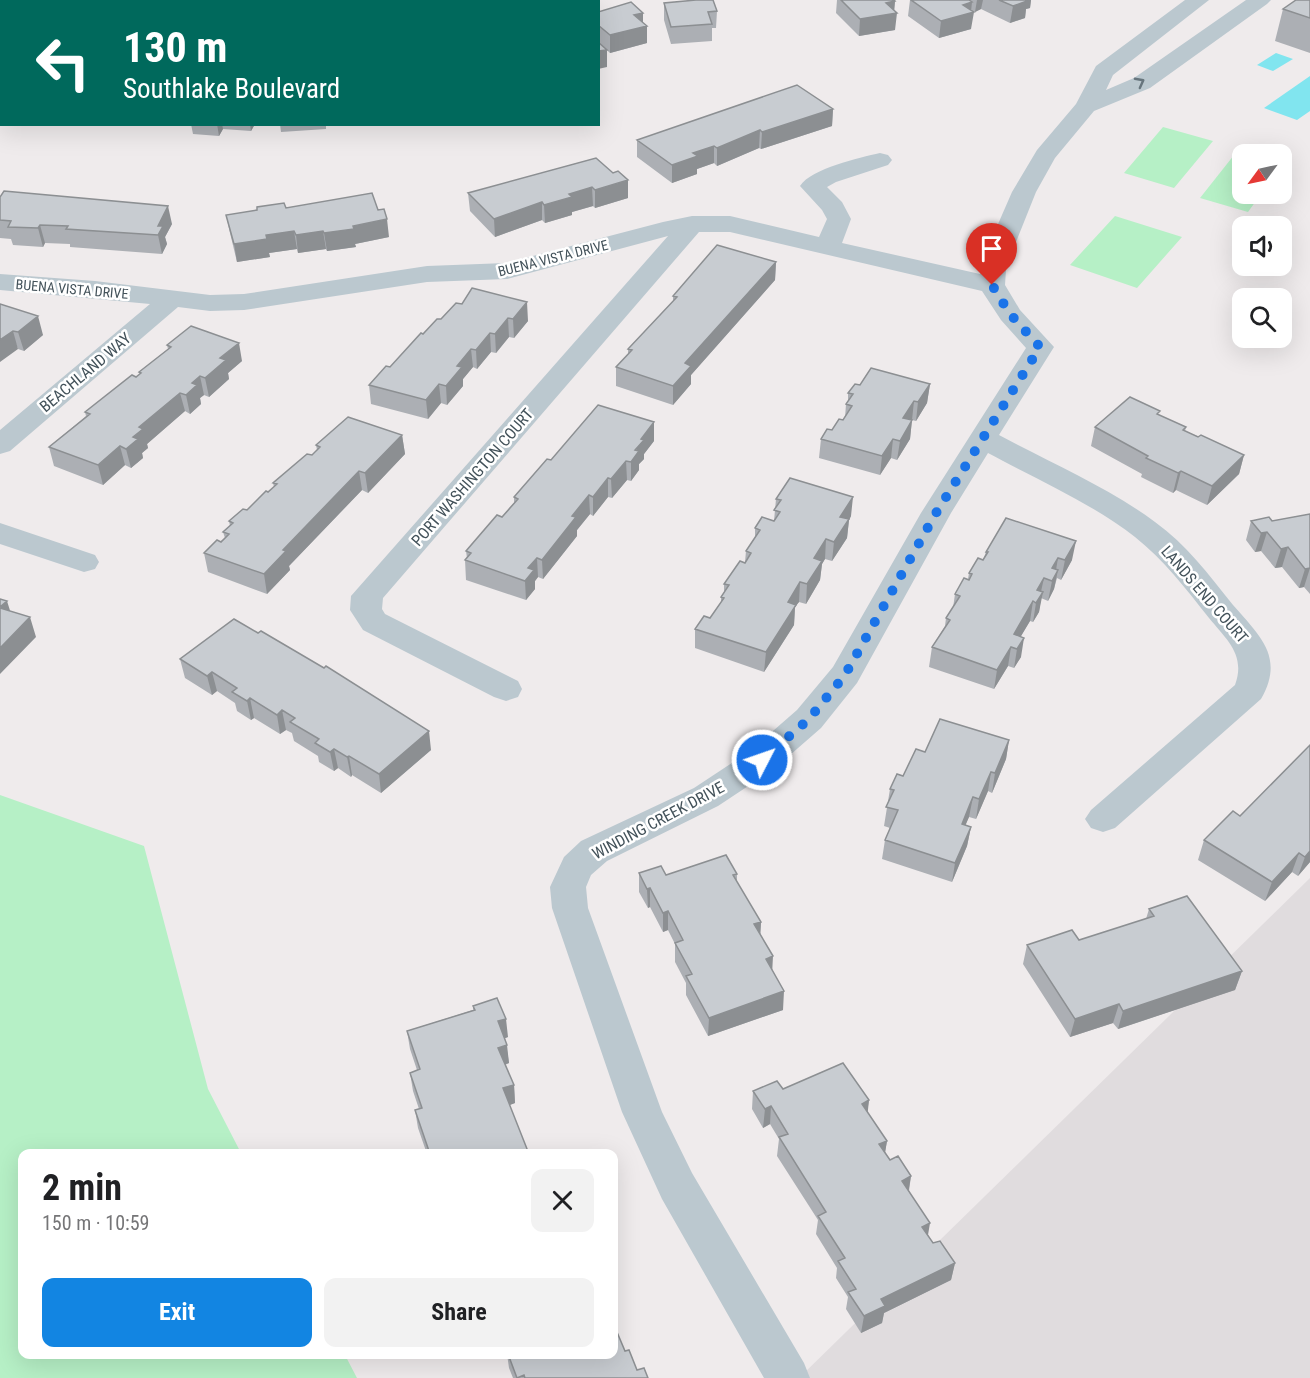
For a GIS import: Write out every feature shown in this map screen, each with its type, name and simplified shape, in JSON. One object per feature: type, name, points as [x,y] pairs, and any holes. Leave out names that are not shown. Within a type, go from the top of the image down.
[{"type":"street","points":[[992,285],[993,270],[1024,192],[1045,155],[1086,106],[1104,71],[1198,0]]},
{"type":"street","points":[[1086,106],[1142,83],[1260,0]]},
{"type":"street","points":[[828,247],[839,219],[833,207],[812,186],[827,177],[880,160]]},
{"type":"street","name":"BUENA VISTA DRIVE","points":[[0,282],[95,289],[210,303],[244,302],[427,274],[507,271],[672,227],[692,224],[730,224],[992,285]]},
{"type":"street","name":"PORT WASHINGTON COURT","points":[[506,688],[374,622],[366,610],[367,596],[692,224]]},
{"type":"street","name":"WINDING CREEK DRIVE","points":[[788,1378],[677,1186],[642,1112],[570,908],[568,887],[577,867],[594,851],[706,797],[762,760],[809,719],[845,675],[936,513],[1040,347],[1010,314],[992,285]]},
{"type":"street","name":"BEACHLAND WAY","points":[[0,445],[171,299]]},
{"type":"street","name":"LANDS END COURT","points":[[984,439],[1116,510],[1145,529],[1176,556],[1252,649],[1257,672],[1249,690],[1103,819]]},
{"type":"street","points":[[0,533],[84,562]]},
{"type":"shaded area","points":[[1310,878],[1310,1378],[799,1378]]},
{"type":"green space","points":[[1163,127],[1213,141],[1174,188],[1124,173]]},
{"type":"green space","points":[[1232,158],[1232,204],[1254,204],[1248,212],[1200,198]]},
{"type":"green space","points":[[1115,216],[1182,237],[1137,288],[1070,265]]},
{"type":"green space","points":[[0,795],[144,846],[208,1089],[239,1149],[18,1149],[18,1359],[347,1359],[357,1378],[0,1378]]},
{"type":"water","points":[[1276,53],[1293,59],[1273,71],[1257,65]]},
{"type":"water","points":[[1310,76],[1310,111],[1297,120],[1264,108]]},
{"type":"building","points":[[713,0],[717,11],[708,12],[712,24],[671,27],[664,3]]},
{"type":"building","points":[[841,0],[894,0],[886,3],[897,13],[860,19]]},
{"type":"building","points":[[911,0],[969,0],[972,2],[963,5],[974,12],[941,21]]},
{"type":"building","points":[[999,0],[1026,0],[1027,1],[1013,6]]},
{"type":"building","points":[[1296,0],[1310,0],[1310,18],[1283,9]]},
{"type":"building","points":[[631,2],[643,13],[634,15],[647,26],[610,35],[600,27],[600,11]]},
{"type":"building","points":[[600,44],[607,50],[600,51]]},
{"type":"building","points":[[797,85],[833,109],[762,132],[760,130],[717,148],[714,146],[693,153],[698,156],[672,165],[637,140]]},
{"type":"building","points":[[596,158],[613,173],[618,171],[628,180],[595,190],[592,187],[569,194],[572,197],[544,205],[542,202],[494,219],[468,193]]},
{"type":"building","points":[[4,191],[168,206],[158,226],[163,226],[158,235],[66,229],[68,226],[8,227],[11,221],[0,220],[0,197]]},
{"type":"building","points":[[372,193],[378,210],[384,209],[387,219],[353,226],[354,229],[296,235],[294,231],[266,235],[267,239],[234,244],[226,215],[257,210],[257,207],[284,203],[286,208]]},
{"type":"building","points":[[717,245],[776,262],[685,363],[691,366],[673,386],[616,367],[632,350],[628,349],[677,297],[673,296]]},
{"type":"building","points":[[472,288],[527,302],[513,319],[508,318],[495,334],[490,333],[476,350],[471,349],[457,366],[462,367],[446,386],[439,384],[426,400],[369,385],[437,319],[441,319],[456,303],[462,304]]},
{"type":"building","points":[[0,304],[38,316],[18,332],[13,331],[0,340]]},
{"type":"building","points":[[191,326],[239,343],[220,358],[226,360],[205,378],[200,376],[192,383],[197,385],[186,395],[180,393],[139,427],[143,429],[133,437],[138,439],[126,449],[120,446],[98,465],[49,447],[90,414],[85,412],[132,375],[136,377],[141,373],[139,372],[171,347],[167,345]]},
{"type":"building","points":[[871,368],[930,384],[918,402],[914,401],[903,418],[912,420],[900,441],[893,439],[882,456],[821,439],[827,429],[832,430],[839,419],[843,420],[852,406],[846,404],[853,394],[848,393],[855,384],[860,385]]},
{"type":"building","points":[[1130,397],[1160,411],[1157,414],[1186,427],[1183,430],[1198,437],[1201,435],[1244,455],[1212,486],[1146,458],[1148,456],[1095,427]]},
{"type":"building","points":[[598,405],[654,422],[641,439],[644,440],[635,450],[639,451],[631,462],[626,461],[593,497],[589,495],[572,516],[576,517],[542,560],[537,558],[528,568],[534,570],[525,581],[465,560],[471,553],[466,551],[497,515],[502,517],[518,499],[514,497],[547,459],[551,460]]},
{"type":"building","points":[[348,417],[402,435],[365,473],[359,471],[283,550],[286,551],[264,574],[204,553],[217,540],[221,542],[229,534],[223,532],[233,523],[229,521],[243,509],[247,510],[266,491],[268,492],[277,484],[273,483],[307,454],[312,455],[320,447],[316,445]]},
{"type":"building","points":[[790,478],[853,497],[840,517],[849,519],[834,542],[826,539],[814,558],[822,561],[807,584],[800,582],[788,602],[796,605],[766,652],[695,629],[704,616],[710,618],[724,598],[721,597],[729,585],[724,584],[740,561],[745,563],[751,553],[746,551],[760,530],[755,528],[762,517],[774,521],[780,512],[774,510],[781,500],[776,499]]},
{"type":"building","points":[[1310,514],[1310,568],[1305,569],[1288,547],[1281,549],[1267,532],[1261,533],[1251,521],[1269,517],[1272,521]]},
{"type":"building","points":[[1006,518],[1076,541],[1065,560],[1058,558],[1052,568],[1058,570],[1052,581],[1044,578],[1037,590],[1043,592],[1036,603],[1033,601],[1014,634],[1024,638],[1017,649],[1011,647],[997,670],[932,647],[950,620],[946,618],[960,596],[955,594],[964,578],[969,580],[972,574],[969,573],[978,558],[983,560]]},
{"type":"building","points":[[0,599],[7,601],[0,607]]},
{"type":"building","points":[[0,608],[30,617],[0,648]]},
{"type":"building","points":[[234,619],[258,633],[261,631],[324,668],[326,666],[429,731],[379,774],[334,749],[330,752],[315,743],[319,739],[290,722],[295,718],[282,710],[277,715],[250,698],[247,701],[232,692],[237,688],[212,672],[207,676],[180,659]]},
{"type":"building","points":[[940,719],[1009,740],[995,773],[991,772],[979,799],[973,797],[962,824],[971,827],[955,863],[885,840],[898,810],[886,807],[894,790],[890,789],[897,774],[903,776],[916,749],[925,752]]},
{"type":"building","points":[[1310,745],[1310,851],[1305,857],[1299,853],[1272,882],[1204,840],[1233,811],[1240,816]]},
{"type":"building","points":[[726,855],[737,874],[733,875],[761,922],[754,924],[773,956],[766,959],[784,991],[709,1018],[686,976],[692,974],[675,943],[683,940],[668,911],[663,913],[639,873],[661,866],[666,875]]},
{"type":"building","points":[[1187,896],[1242,971],[1123,1011],[1119,1004],[1075,1019],[1027,945],[1072,930],[1079,940],[1154,916],[1149,909]]},
{"type":"building","points":[[497,998],[506,1019],[498,1021],[507,1045],[498,1048],[514,1085],[503,1088],[527,1149],[428,1149],[415,1110],[422,1108],[410,1073],[420,1069],[407,1031],[475,1010],[473,1006]]},
{"type":"building","points":[[843,1063],[869,1100],[862,1104],[887,1141],[879,1144],[890,1160],[898,1156],[911,1176],[902,1181],[930,1223],[922,1227],[933,1243],[940,1241],[955,1263],[881,1299],[885,1306],[864,1316],[848,1292],[856,1289],[838,1261],[845,1258],[818,1216],[826,1212],[779,1137],[788,1134],[771,1106],[765,1109],[753,1091],[777,1081],[783,1089]]},
{"type":"building","points":[[618,1334],[625,1351],[629,1350],[637,1370],[644,1368],[648,1378],[525,1378],[524,1375],[517,1378],[510,1359],[618,1359]]},
{"type":"route","points":[[762,760],[809,719],[845,675],[936,513],[1040,347],[1010,314],[992,285]]}]
